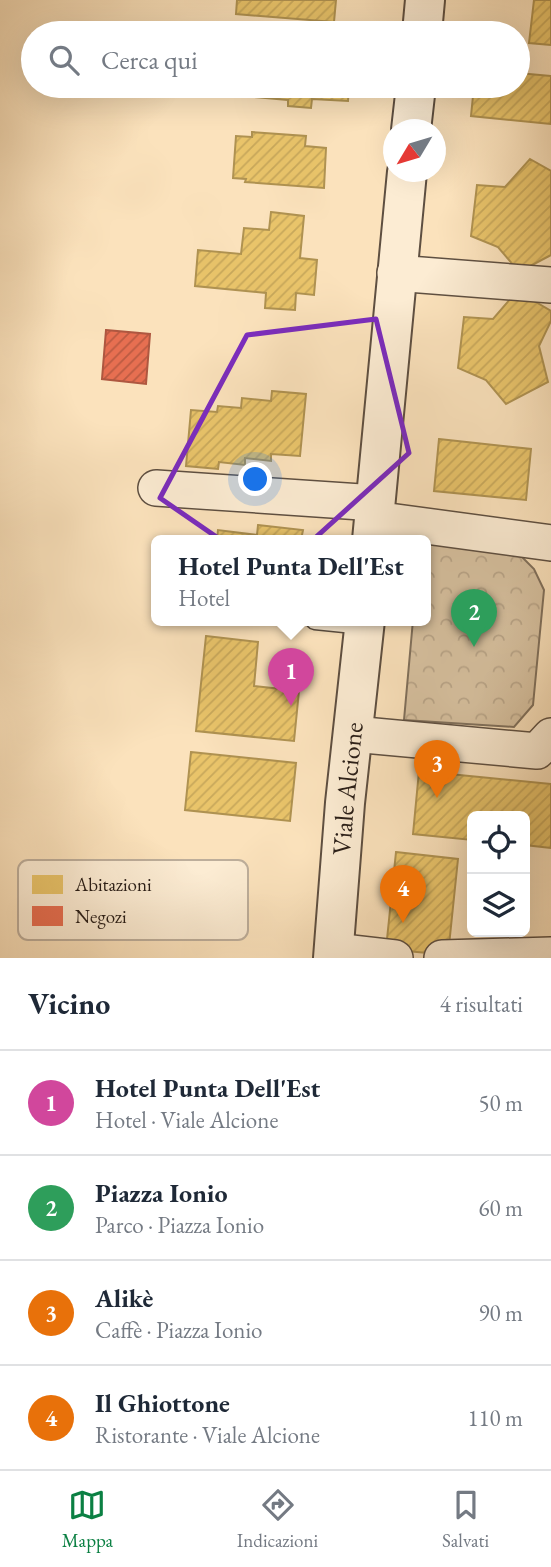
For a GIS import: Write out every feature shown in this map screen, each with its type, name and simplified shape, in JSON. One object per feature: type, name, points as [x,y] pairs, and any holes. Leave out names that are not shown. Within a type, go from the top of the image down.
[{"type":"street","points":[[423,21],[425,0]]},
{"type":"street","points":[[412,119],[415,98]]},
{"type":"street","points":[[374,521],[395,273],[406,182]]},
{"type":"street","points":[[395,273],[551,285]]},
{"type":"street","points":[[156,488],[374,521],[551,543]]},
{"type":"street","name":"Viale Alcione","points":[[333,954],[364,626]]},
{"type":"street","points":[[352,734],[537,751],[549,741]]},
{"type":"street","points":[[333,954],[395,958]]},
{"type":"street","points":[[442,958],[551,955]]},
{"type":"highlighted area","points":[[376,319],[409,453],[273,576],[160,498],[247,335]]},
{"type":"green space","points":[[431,543],[517,552],[534,569],[544,590],[533,705],[514,727],[404,720],[412,626],[431,626]]},
{"type":"building: Abitazioni","points":[[237,0],[336,0],[334,21],[236,14]]},
{"type":"building: Abitazioni","points":[[534,0],[551,0],[551,45],[530,43]]},
{"type":"building: Abitazioni","points":[[530,74],[551,76],[551,124],[471,116],[473,98],[530,98]]},
{"type":"building: Abitazioni","points":[[266,98],[348,98],[348,101],[312,99],[311,108],[288,106],[288,100]]},
{"type":"building: Abitazioni","points":[[252,132],[306,136],[305,146],[326,148],[324,188],[245,182],[246,179],[233,178],[236,136],[252,137]]},
{"type":"building: Abitazioni","points":[[530,159],[551,171],[551,255],[519,272],[498,247],[471,236],[477,185],[505,187]]},
{"type":"building: Abitazioni","points":[[271,212],[304,216],[300,258],[317,260],[314,295],[296,293],[295,310],[265,308],[266,293],[195,286],[198,250],[241,254],[244,228],[269,230]]},
{"type":"building: Abitazioni","points":[[517,291],[551,311],[551,321],[539,346],[548,382],[506,404],[486,380],[458,368],[464,317],[493,319]]},
{"type":"building: Abitazioni","points":[[272,391],[306,394],[300,456],[271,454],[271,461],[245,458],[245,465],[219,462],[218,469],[186,466],[191,410],[217,412],[218,406],[241,408],[242,398],[271,401]]},
{"type":"building: Abitazioni","points":[[439,439],[531,449],[526,500],[434,491]]},
{"type":"building: Abitazioni","points":[[258,525],[303,530],[302,535],[257,535]]},
{"type":"building: Abitazioni","points":[[218,530],[257,535],[218,535]]},
{"type":"building: Abitazioni","points":[[206,636],[258,642],[254,686],[299,691],[294,741],[196,731]]},
{"type":"building: Abitazioni","points":[[191,752],[296,763],[290,821],[185,810]]},
{"type":"building: Abitazioni","points":[[419,771],[551,784],[551,848],[530,846],[530,811],[467,811],[467,839],[413,834]]},
{"type":"building: Abitazioni","points":[[396,852],[458,859],[448,955],[386,949]]},
{"type":"building: Negozi","points":[[106,330],[150,334],[146,384],[102,379]]},
{"type":"place","name":"Piazza Ionio","points":[[474,647]]},
{"type":"place","name":"Hotel Punta Dell'Est","points":[[291,706]]},
{"type":"place","name":"Alikè","points":[[437,798]]},
{"type":"place","name":"Il Ghiottone","points":[[403,923]]}]
